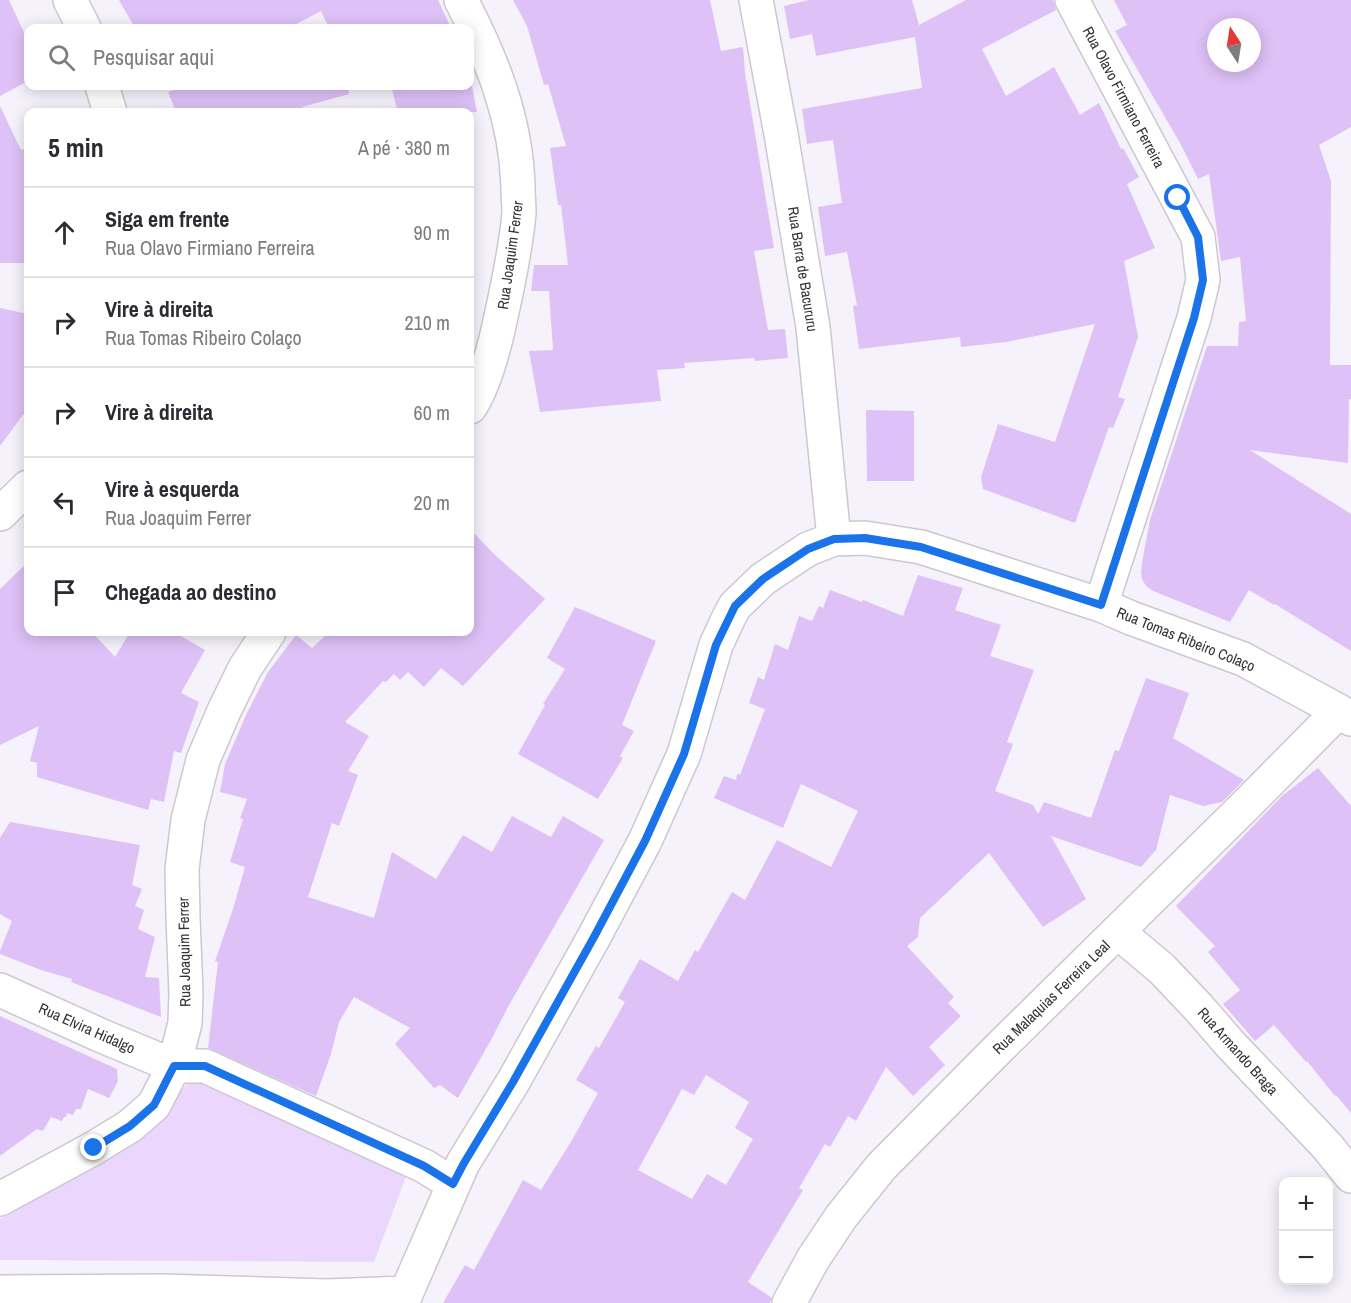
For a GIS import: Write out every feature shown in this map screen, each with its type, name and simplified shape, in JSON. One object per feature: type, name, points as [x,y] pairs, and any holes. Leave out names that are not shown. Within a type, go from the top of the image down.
[{"type":"street","points":[[70,0],[82,24]]},
{"type":"street","name":"Rua Joaquim Ferrer","points":[[461,0],[473,24]]},
{"type":"street","name":"Rua Barra de Bacururu","points":[[756,0],[813,327],[834,539]]},
{"type":"street","name":"Rua Olavo Firmiano Ferreira","points":[[1072,0],[1198,237],[1203,280],[1194,318],[1101,605]]},
{"type":"street","name":"Rua Joaquim Ferrer","points":[[474,25],[506,103],[517,160],[519,212],[510,277],[496,341],[474,400]]},
{"type":"street","points":[[103,90],[109,108]]},
{"type":"street","points":[[0,514],[24,491]]},
{"type":"street","name":"Rua Tomas Ribeiro Colaço","points":[[0,1292],[163,1291],[403,1298],[464,1163],[513,1082],[645,841],[684,754],[716,645],[735,606],[763,579],[808,549],[834,539],[865,538],[921,547],[1101,605],[1243,659],[1345,715]]},
{"type":"street","name":"Rua Joaquim Ferrer","points":[[0,1199],[130,1126],[154,1105],[174,1066],[185,1023],[182,869],[188,820],[203,760],[245,668],[266,636]]},
{"type":"street","name":"Rua Malaquias Ferreira Leal","points":[[789,1303],[813,1259],[841,1217],[881,1167],[1246,805],[1345,715]]},
{"type":"street","name":"Rua Armando Braga","points":[[1118,932],[1162,969],[1327,1146],[1351,1176]]},
{"type":"street","name":"Rua Elvira Hidalgo","points":[[0,990],[174,1066]]},
{"type":"street","points":[[174,1066],[205,1066],[424,1166],[453,1184]]},
{"type":"shaded area","points":[[192,1079],[408,1171],[374,1262],[0,1260],[0,1219],[126,1149]]},
{"type":"building","points":[[0,0],[9,0],[24,32],[24,83],[0,96]]},
{"type":"building","points":[[119,0],[438,0],[449,24],[327,24],[321,11],[297,24],[133,24]]},
{"type":"building","points":[[513,0],[710,0],[721,51],[743,47],[745,73],[774,248],[754,251],[768,330],[785,329],[788,358],[684,363],[685,368],[657,370],[661,401],[540,412],[529,351],[553,350],[549,291],[531,291],[534,265],[568,265],[561,205],[558,205],[550,148],[566,146],[548,84],[544,85],[527,26]]},
{"type":"building","points":[[809,0],[912,0],[919,25],[966,0],[1053,0],[1056,10],[982,49],[1006,96],[1054,67],[1080,115],[1099,103],[1121,149],[1123,148],[1139,177],[1127,184],[1155,248],[1124,261],[1138,337],[1118,397],[1125,399],[1113,428],[1109,427],[1075,523],[983,489],[981,477],[998,424],[1055,442],[1095,324],[1006,342],[961,347],[960,337],[859,349],[853,306],[857,305],[847,252],[825,256],[818,207],[842,203],[833,140],[807,144],[802,109],[922,88],[915,37],[816,56],[812,34],[790,39],[784,6]]},
{"type":"building","points":[[1114,0],[1351,0],[1351,127],[1319,145],[1331,181],[1330,365],[1351,365],[1348,463],[1250,450],[1351,514],[1351,651],[1249,590],[1230,622],[1153,591],[1142,579],[1143,557],[1150,520],[1207,346],[1238,346],[1239,322],[1246,321],[1240,257],[1221,261],[1209,174],[1198,179],[1180,143],[1115,31],[1127,25]]},
{"type":"building","points":[[174,90],[348,90],[349,94],[302,108],[174,108],[168,92]]},
{"type":"building","points":[[392,90],[473,90],[477,112],[474,112],[474,108],[397,108]]},
{"type":"building","points":[[0,106],[21,150],[24,149],[24,263],[0,263]]},
{"type":"building","points":[[0,308],[24,313],[24,413],[0,446]]},
{"type":"building","points":[[866,410],[914,411],[914,481],[867,481]]},
{"type":"building","points":[[474,533],[545,599],[463,686],[441,668],[424,687],[408,672],[400,680],[394,674],[386,682],[383,681],[345,722],[369,736],[348,771],[358,775],[339,826],[332,823],[308,897],[374,918],[392,852],[436,879],[463,835],[492,852],[512,816],[551,837],[563,816],[604,840],[458,1098],[440,1085],[434,1088],[395,1044],[410,1028],[354,997],[339,1022],[331,1054],[316,1096],[208,1048],[218,962],[215,961],[245,867],[230,862],[243,819],[240,818],[247,799],[220,792],[225,764],[268,672],[295,636],[312,648],[325,636],[474,636]]},
{"type":"building","points":[[24,566],[24,636],[96,636],[115,657],[128,636],[181,636],[205,650],[181,693],[199,702],[181,753],[174,751],[164,802],[151,799],[148,810],[37,777],[37,763],[30,761],[39,726],[0,745],[0,589]]},
{"type":"building","points":[[918,575],[963,588],[955,610],[1001,625],[990,656],[1034,670],[1007,742],[1013,744],[995,791],[1033,805],[1038,814],[1044,802],[1091,818],[1115,750],[1119,751],[1146,678],[1189,693],[1173,738],[1244,780],[1222,802],[1203,806],[1170,795],[1156,850],[1141,867],[1051,836],[1086,899],[1043,927],[989,853],[920,918],[918,937],[907,946],[954,997],[948,1003],[961,1016],[929,1047],[945,1065],[913,1096],[886,1067],[856,1121],[848,1116],[830,1147],[825,1144],[799,1188],[803,1190],[748,1282],[772,1298],[770,1303],[443,1303],[465,1265],[474,1270],[523,1180],[541,1190],[572,1140],[598,1093],[576,1080],[596,1046],[599,1048],[625,1002],[618,998],[640,959],[678,981],[695,950],[698,952],[732,892],[745,900],[777,840],[831,867],[858,811],[801,784],[783,828],[714,798],[724,776],[736,780],[737,774],[740,775],[765,709],[749,703],[758,677],[764,680],[775,644],[788,650],[799,616],[812,621],[819,606],[823,608],[830,590],[903,616]],"holes":[[[706,1075],[749,1102],[735,1128],[753,1139],[726,1185],[707,1174],[692,1199],[638,1170],[682,1089],[694,1095]]]},
{"type":"building","points":[[575,607],[656,641],[622,725],[634,731],[620,756],[623,758],[598,799],[518,754],[545,705],[543,704],[565,669],[547,658]]},
{"type":"building","points":[[1318,768],[1351,806],[1351,1113],[1274,1025],[1255,1041],[1223,1004],[1240,990],[1208,952],[1215,946],[1176,906],[1282,796]]},
{"type":"building","points":[[10,822],[140,845],[132,885],[142,889],[135,906],[144,910],[138,929],[155,937],[145,977],[159,978],[161,1017],[71,982],[72,979],[0,954],[12,921],[0,914],[0,838]]},
{"type":"building","points":[[0,1016],[117,1069],[118,1081],[109,1098],[88,1089],[81,1109],[76,1109],[73,1115],[67,1113],[62,1121],[51,1117],[43,1131],[37,1129],[0,1156]]},
{"type":"route","points":[[94,1148],[130,1126],[154,1105],[174,1066],[205,1066],[424,1166],[453,1184],[513,1082],[645,841],[684,754],[716,645],[735,606],[763,579],[808,549],[834,539],[865,538],[921,547],[1101,605],[1194,318],[1203,280],[1198,237],[1178,198]]}]
